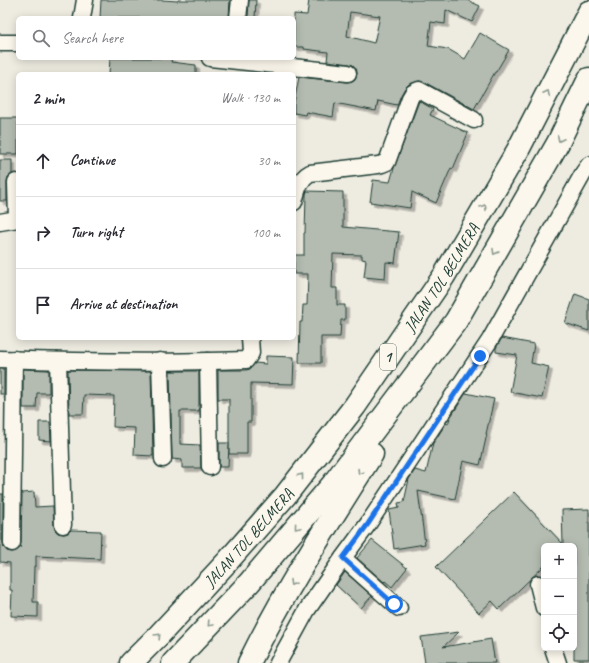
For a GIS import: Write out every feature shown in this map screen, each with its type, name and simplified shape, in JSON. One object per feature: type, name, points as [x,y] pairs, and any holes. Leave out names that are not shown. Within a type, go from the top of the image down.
[{"type":"highway","name":"JALAN TOL BELMERA","points":[[131,663],[227,562],[285,496],[355,406],[444,276],[518,150],[589,12]]},
{"type":"highway","name":"JALAN TOL BELMERA","points":[[173,663],[249,583],[333,484],[456,320],[558,143],[589,78]]},
{"type":"highway","points":[[249,663],[265,630],[304,561],[456,320]]},
{"type":"street","points":[[82,16],[85,0]]},
{"type":"street","points":[[238,16],[240,0]]},
{"type":"street","points":[[0,43],[16,43]]},
{"type":"street","points":[[242,60],[348,73]]},
{"type":"street","points":[[296,196],[300,183],[305,176],[310,173],[378,165],[387,162],[410,98],[413,93],[419,90],[474,120]]},
{"type":"street","points":[[278,663],[307,610],[368,524],[490,340],[589,165]]},
{"type":"street","points":[[0,222],[16,220]]},
{"type":"street","points":[[12,543],[7,359],[160,361],[246,360],[251,353],[250,340]]},
{"type":"street","points":[[58,360],[64,525]]},
{"type":"street","points":[[160,361],[163,459]]},
{"type":"street","points":[[208,361],[210,467]]},
{"type":"street","points":[[343,558],[399,608]]},
{"type":"street","points":[[538,584],[541,596]]},
{"type":"street","points":[[555,651],[558,663]]},
{"type":"building","points":[[101,0],[230,0],[229,16],[100,16]]},
{"type":"building","points":[[249,0],[256,0],[255,16],[248,16]]},
{"type":"building","points":[[309,0],[467,0],[480,6],[472,22],[446,10],[445,24],[431,22],[428,46],[448,49],[465,59],[480,33],[509,50],[474,109],[424,82],[419,81],[409,84],[405,88],[397,105],[378,101],[376,111],[335,103],[333,117],[306,112],[305,115],[296,113],[296,93],[299,77],[347,82],[355,79],[357,74],[353,65],[327,61],[328,52],[304,49],[304,47],[296,47],[296,16],[294,16],[294,14],[307,15]],"holes":[[[350,12],[380,16],[374,43],[347,36]]]},
{"type":"building","points":[[110,60],[172,60],[171,62],[196,65],[196,72],[109,72]]},
{"type":"building","points":[[419,101],[433,109],[430,115],[468,133],[453,169],[451,168],[436,203],[412,192],[410,208],[370,202],[373,180],[390,182]]},
{"type":"building","points":[[0,118],[16,118],[16,154],[0,154]]},
{"type":"building","points":[[0,160],[12,160],[12,174],[8,177],[7,182],[7,201],[0,201]]},
{"type":"building","points":[[307,191],[343,192],[343,227],[399,232],[395,263],[386,262],[385,279],[364,277],[366,260],[362,259],[362,255],[333,254],[332,288],[337,288],[337,305],[345,305],[345,320],[341,320],[340,337],[321,337],[321,363],[299,363],[300,322],[302,322],[303,305],[307,305],[308,274],[296,274],[296,255],[304,255]]},
{"type":"building","points":[[575,294],[589,299],[589,331],[565,323]]},
{"type":"building","points":[[502,338],[534,344],[531,363],[549,367],[542,398],[510,392],[517,355],[496,352],[496,348]]},
{"type":"building","points":[[266,356],[294,357],[293,384],[251,383],[251,422],[247,422],[247,454],[229,454],[229,399],[218,399],[218,370],[250,369],[255,363],[266,364]]},
{"type":"building","points":[[0,369],[4,369],[4,394],[0,394]]},
{"type":"building","points":[[23,369],[49,370],[49,393],[37,393],[36,408],[23,408]]},
{"type":"building","points":[[68,370],[151,371],[153,456],[134,455],[135,428],[113,427],[114,396],[84,395],[83,414],[69,414]]},
{"type":"building","points":[[170,371],[199,371],[199,411],[180,411],[180,444],[200,445],[201,468],[182,468],[182,460],[172,459]]},
{"type":"building","points":[[466,393],[494,399],[480,465],[463,461],[455,499],[418,491],[425,544],[394,549],[389,510],[399,508],[398,503],[404,502],[409,479],[415,470],[426,473],[433,443],[446,423],[448,424],[450,418]]},
{"type":"building","points":[[39,422],[50,422],[51,441],[39,440]]},
{"type":"building","points":[[219,443],[229,443],[228,467],[219,467]]},
{"type":"building","points":[[34,492],[35,507],[53,506],[54,526],[58,533],[64,534],[71,530],[101,531],[100,559],[36,556],[36,566],[34,566],[33,602],[38,602],[38,617],[11,616],[12,590],[10,590],[10,563],[0,562],[0,494],[3,494],[3,543],[7,551],[12,552],[20,548],[21,543],[22,493]]},
{"type":"building","points":[[514,492],[562,543],[541,543],[541,569],[499,609],[492,601],[479,613],[436,567]]},
{"type":"building","points":[[589,509],[589,659],[574,659],[574,651],[577,651],[577,543],[563,543],[562,510]]},
{"type":"building","points":[[372,540],[407,568],[392,587],[385,581],[384,582],[357,558]]},
{"type":"building","points":[[345,572],[372,596],[361,608],[336,585]]},
{"type":"building","points":[[459,632],[443,647],[491,639],[495,663],[425,663],[421,637]]},
{"type":"route","points":[[394,604],[343,558],[368,524],[480,356]]}]
